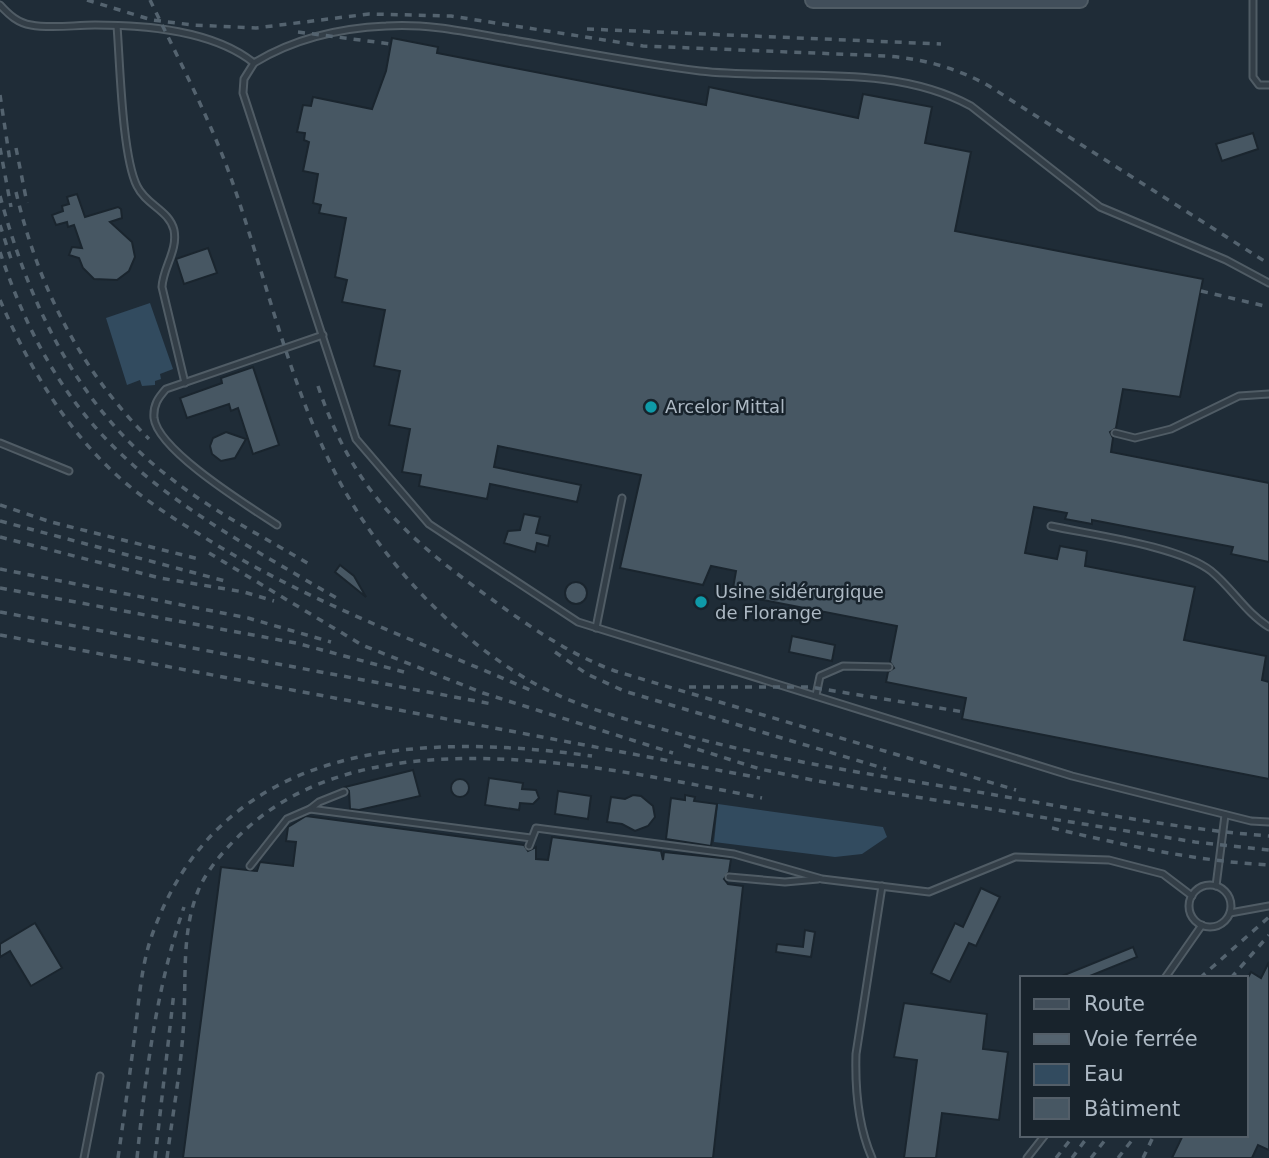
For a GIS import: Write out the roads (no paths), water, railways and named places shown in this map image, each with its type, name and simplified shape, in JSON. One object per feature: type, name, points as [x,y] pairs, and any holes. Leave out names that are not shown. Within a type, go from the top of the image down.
[{"type":"main road","points":[[813,0],[1080,0]]},
{"type":"lane","points":[[1253,0],[1253,77],[1259,85],[1269,85]]},
{"type":"lane","points":[[0,5],[17,21],[30,25],[117,26],[185,33],[243,54],[254,63]]},
{"type":"lane","points":[[117,26],[129,154],[136,185],[147,201],[170,218],[174,232],[174,245],[163,274],[162,287],[185,383]]},
{"type":"lane","points":[[1269,284],[1227,260],[1100,207],[971,106],[952,96],[913,83],[703,71],[462,31],[410,26],[387,26],[330,34],[273,51],[254,63],[244,79],[243,93],[356,439],[429,524],[578,622],[1072,776],[1225,815],[1269,822]]},
{"type":"lane","points":[[277,525],[203,476],[159,431],[154,419],[156,401],[166,389],[323,335]]},
{"type":"lane","points":[[1115,433],[1136,438],[1171,429],[1239,396],[1269,394]]},
{"type":"lane","points":[[0,443],[69,471]]},
{"type":"lane","points":[[596,628],[622,498]]},
{"type":"lane","points":[[1051,526],[1180,555],[1210,570],[1269,627]]},
{"type":"lane","points":[[816,695],[820,676],[843,666],[889,667]]},
{"type":"lane","points":[[250,866],[288,820],[319,802],[344,792]]},
{"type":"lane","points":[[310,809],[531,838]]},
{"type":"lane","points":[[1216,886],[1225,815]]},
{"type":"lane","points":[[528,846],[536,828],[734,853],[821,879],[929,892],[1015,857],[1109,860],[1163,874],[1192,896]]},
{"type":"lane","points":[[729,877],[785,882],[821,879]]},
{"type":"lane","points":[[872,1158],[865,1142],[856,1067],[882,886]]},
{"type":"lane","points":[[1230,913],[1230,900],[1216,886],[1202,887],[1192,896],[1190,910],[1202,925],[1215,926],[1230,913],[1269,906]]},
{"type":"lane","points":[[1166,976],[1202,925]]},
{"type":"lane","points":[[84,1158],[100,1076]]},
{"type":"lane","points":[[1027,1158],[1043,1137]]},
{"type":"water","points":[[150,303],[173,369],[160,374],[161,379],[155,381],[155,385],[142,386],[140,380],[127,385],[106,318]]},
{"type":"water","points":[[718,804],[883,827],[887,837],[862,854],[835,857],[714,842]]},
{"type":"railway","points":[[87,0],[152,20],[193,25],[256,28],[369,14],[451,16],[643,46],[914,59],[952,69],[989,86],[1269,264]]},
{"type":"railway","points":[[150,0],[222,155],[308,412],[342,486],[379,543],[423,596],[501,663],[564,698],[705,741],[814,764],[1114,816],[1269,836]]},
{"type":"railway","points":[[587,29],[941,44]]},
{"type":"railway","points":[[298,32],[391,44]]},
{"type":"railway","points":[[0,95],[10,161]]},
{"type":"railway","points":[[0,148],[11,207]]},
{"type":"railway","points":[[16,148],[27,203]]},
{"type":"railway","points":[[16,192],[36,261],[65,325],[102,385],[149,439]]},
{"type":"railway","points":[[0,196],[12,237],[42,315],[83,386],[108,419],[137,449],[185,489],[309,564]]},
{"type":"railway","points":[[0,225],[12,262]]},
{"type":"railway","points":[[0,252],[27,320],[57,376],[92,423],[131,463],[176,499],[225,532],[340,600]]},
{"type":"railway","points":[[1201,291],[1269,307]]},
{"type":"railway","points":[[0,300],[31,364],[71,425],[113,472],[148,501],[238,558],[278,579],[361,618],[530,690]]},
{"type":"railway","points":[[318,386],[348,454],[385,508],[407,531],[459,575],[550,639],[615,671],[1016,790]]},
{"type":"railway","points":[[0,505],[51,522],[199,559]]},
{"type":"railway","points":[[0,521],[225,581]]},
{"type":"railway","points":[[0,537],[160,578],[244,592],[274,601]]},
{"type":"railway","points":[[209,553],[362,645],[483,693],[673,753]]},
{"type":"railway","points":[[0,569],[248,618],[331,642]]},
{"type":"railway","points":[[0,588],[296,643],[404,672]]},
{"type":"railway","points":[[0,612],[492,704]]},
{"type":"railway","points":[[0,635],[760,778]]},
{"type":"railway","points":[[555,652],[587,674],[624,691],[886,769]]},
{"type":"railway","points":[[689,687],[810,687],[964,712]]},
{"type":"railway","points":[[684,745],[760,769],[817,781],[1195,842],[1269,850]]},
{"type":"railway","points":[[118,1158],[141,985],[151,938],[182,873],[224,823],[274,788],[331,764],[393,751],[458,747],[525,749],[592,756]]},
{"type":"railway","points":[[167,1158],[181,1052],[187,937],[198,891],[212,867],[243,832],[295,795],[356,772],[423,761],[493,759],[564,764],[634,774],[762,798]]},
{"type":"railway","points":[[1052,828],[1187,856],[1269,865]]},
{"type":"railway","points":[[137,1158],[148,1062],[159,1000],[184,907]]},
{"type":"railway","points":[[1202,976],[1269,917]]},
{"type":"railway","points":[[1233,976],[1269,935]]},
{"type":"railway","points":[[155,1158],[174,992]]},
{"type":"railway","points":[[1056,1158],[1072,1137]]},
{"type":"railway","points":[[1072,1158],[1088,1137]]},
{"type":"railway","points":[[1091,1158],[1107,1137]]},
{"type":"railway","points":[[1118,1158],[1134,1137]]},
{"type":"railway","points":[[1143,1158],[1153,1137]]},
{"type":"place","name":"Arcelor Mittal","points":[[651,407]]},
{"type":"place","name":"Usine sidérurgique de Florange","points":[[701,602]]}]
